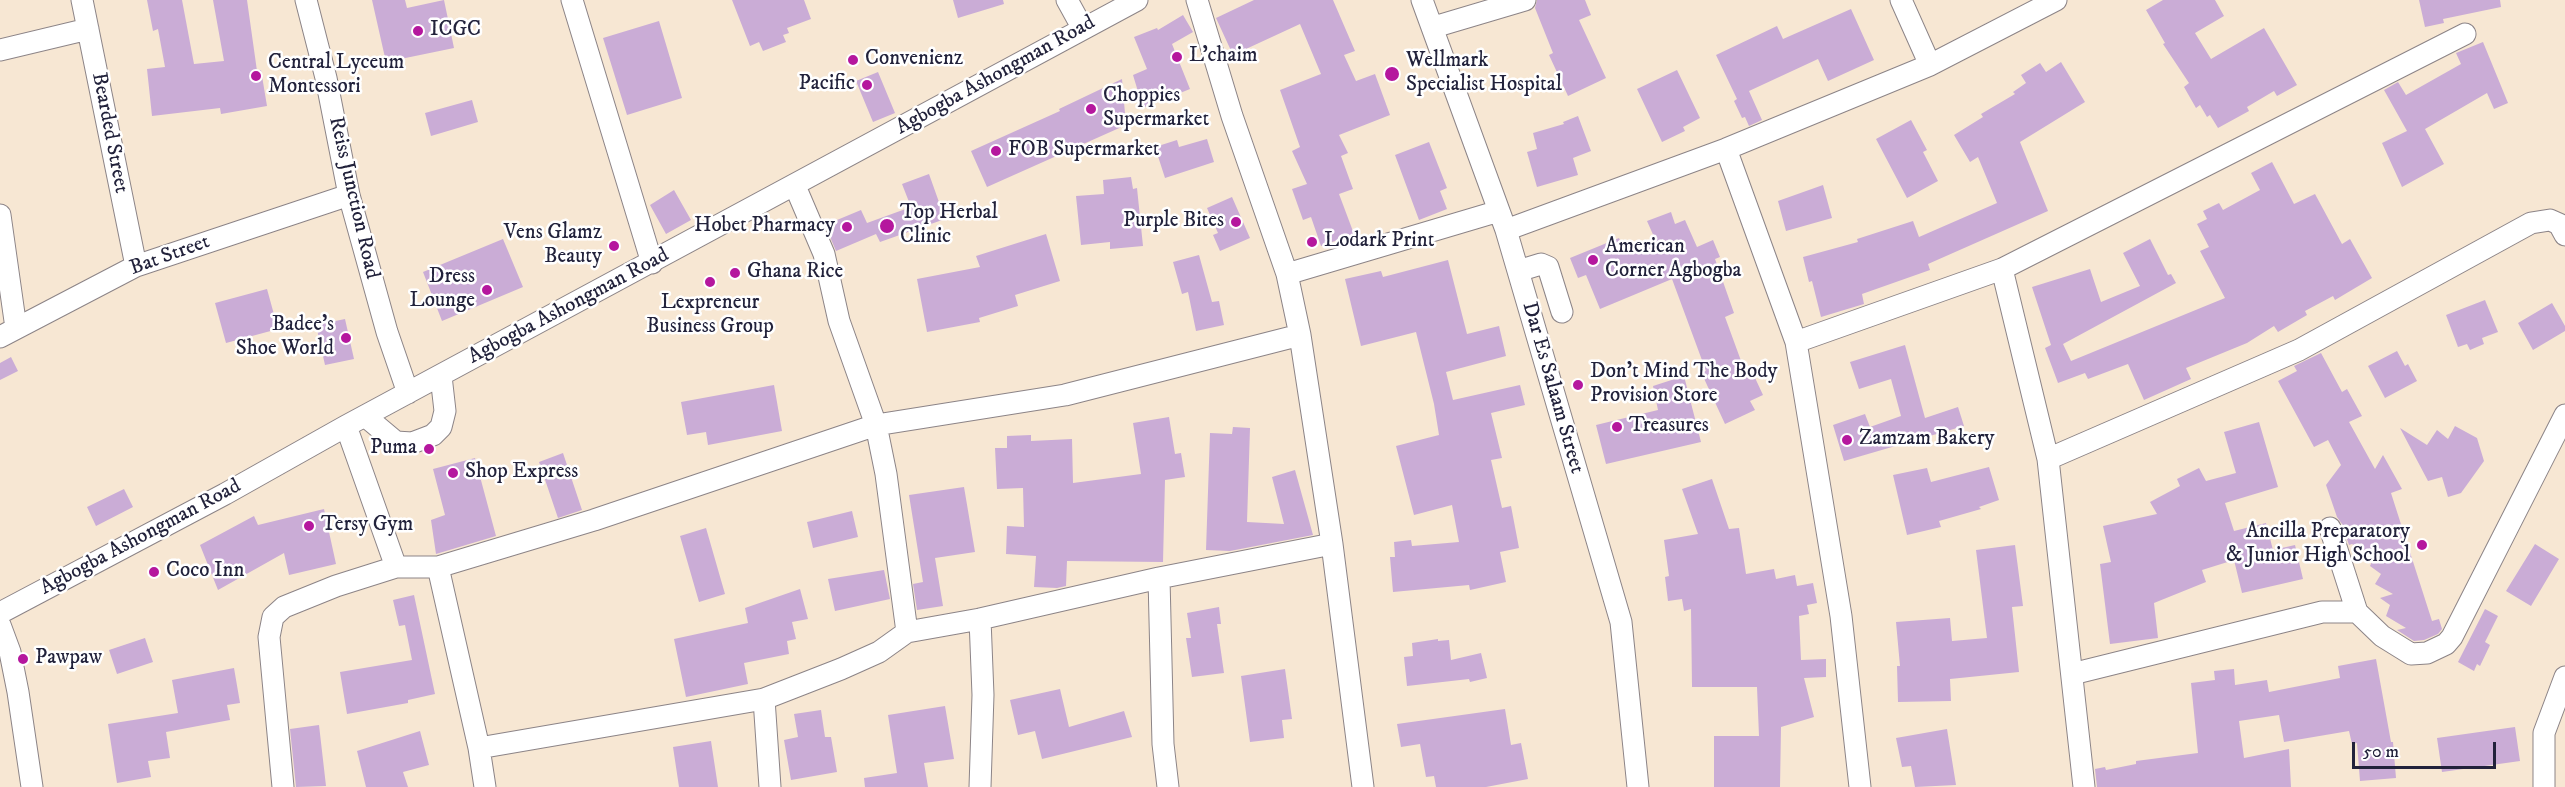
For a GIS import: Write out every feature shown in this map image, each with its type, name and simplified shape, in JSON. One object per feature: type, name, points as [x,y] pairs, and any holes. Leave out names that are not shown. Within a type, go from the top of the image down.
[{"type":"street","name":"Bearded Street","points":[[82,0],[136,266]]},
{"type":"street","name":"Reiss Junction Road","points":[[306,0],[326,78],[349,195],[387,332],[408,393]]},
{"type":"street","points":[[572,0],[652,263]]},
{"type":"street","points":[[1067,0],[1083,29]]},
{"type":"street","name":"Agbogba Ashongman Road","points":[[0,613],[225,494],[346,426],[1137,0]]},
{"type":"street","points":[[1197,0],[1232,116],[1287,274],[1300,336],[1332,544],[1363,787]]},
{"type":"street","name":"Dar Es Salaam Street","points":[[1422,0],[1434,27],[1503,221],[1621,622],[1638,787]]},
{"type":"street","points":[[1434,27],[1525,0]]},
{"type":"street","points":[[1901,0],[1930,65]]},
{"type":"street","points":[[1287,274],[1503,221],[1726,149],[1930,65],[2055,0]]},
{"type":"street","points":[[0,50],[88,29]]},
{"type":"street","points":[[1796,342],[2002,269],[2465,34]]},
{"type":"street","points":[[1726,149],[1796,342],[1841,616],[1860,787]]},
{"type":"street","points":[[795,186],[824,254],[839,321],[876,425],[886,474],[907,632]]},
{"type":"street","name":"Bat Street","points":[[8,332],[136,266],[349,195]]},
{"type":"street","points":[[0,215],[8,332]]},
{"type":"street","points":[[2048,459],[2299,350],[2531,223],[2550,220],[2559,224],[2565,235]]},
{"type":"street","points":[[1518,272],[1545,264],[1548,267],[1562,312]]},
{"type":"street","points":[[2002,269],[2048,459],[2084,787]]},
{"type":"street","points":[[283,787],[269,637],[273,617],[285,606],[336,586],[396,567],[438,567],[594,520],[876,425],[1065,395],[1300,336]]},
{"type":"street","points":[[365,416],[396,442],[412,443],[433,435],[441,427],[445,411],[441,376]]},
{"type":"street","points":[[2330,528],[2358,612],[2382,636],[2410,654],[2427,653],[2446,644],[2452,637],[2565,415]]},
{"type":"street","points":[[346,426],[396,567]]},
{"type":"street","points":[[479,748],[764,699],[879,652],[907,632],[980,619],[1159,578],[1332,544]]},
{"type":"street","points":[[438,567],[479,748],[484,787]]},
{"type":"street","points":[[1159,578],[1163,744],[1167,787]]},
{"type":"street","points":[[2072,674],[2322,612],[2358,612]]},
{"type":"street","points":[[980,619],[983,696],[980,787]]},
{"type":"street","points":[[0,625],[10,652],[18,692],[32,787]]},
{"type":"street","points":[[2544,787],[2544,733],[2565,677]]},
{"type":"street","points":[[764,699],[770,787]]},
{"type":"building","points":[[147,0],[182,0],[194,64],[224,61],[213,0],[247,0],[257,71],[261,70],[267,106],[221,114],[220,108],[152,116],[147,69],[165,67],[158,29],[153,31]]},
{"type":"building","points":[[372,0],[405,0],[407,8],[444,0],[454,48],[386,62]]},
{"type":"building","points":[[732,0],[804,0],[811,19],[787,28],[789,33],[783,35],[786,42],[763,51],[759,42],[750,46]]},
{"type":"building","points":[[953,0],[1003,0],[1004,4],[958,18]]},
{"type":"building","points":[[1254,0],[1333,0],[1355,51],[1344,55],[1356,81],[1375,74],[1390,115],[1339,135],[1348,153],[1341,156],[1353,189],[1339,194],[1354,234],[1321,246],[1311,217],[1303,220],[1292,189],[1307,184],[1292,151],[1300,147],[1280,90],[1321,74],[1300,24],[1233,55],[1216,18]]},
{"type":"building","points":[[1537,0],[1585,0],[1591,15],[1579,20],[1606,78],[1568,96],[1549,55],[1553,53],[1535,8]]},
{"type":"building","points":[[2163,0],[2215,0],[2224,16],[2195,33],[2211,59],[2264,28],[2297,85],[2277,96],[2274,91],[2247,107],[2249,111],[2218,128],[2210,115],[2207,117],[2200,105],[2196,108],[2184,87],[2189,83],[2163,44],[2165,43],[2146,10]]},
{"type":"building","points":[[2419,0],[2500,0],[2501,7],[2443,19],[2444,23],[2425,27]]},
{"type":"building","points":[[1851,9],[1874,60],[1828,81],[1818,59],[1749,91],[1762,120],[1749,126],[1745,117],[1742,118],[1734,101],[1737,99],[1716,55],[1777,26],[1783,39]]},
{"type":"building","points":[[1183,15],[1193,32],[1172,44],[1190,89],[1143,108],[1133,75],[1147,69],[1134,37],[1157,28],[1158,30]]},
{"type":"building","points":[[659,21],[682,98],[627,115],[603,38]]},
{"type":"building","points":[[2483,42],[2508,103],[2494,109],[2487,93],[2425,129],[2444,164],[2402,187],[2382,143],[2407,131],[2384,90],[2398,82],[2406,95],[2461,64],[2456,53]]},
{"type":"building","points":[[2061,62],[2085,102],[2020,142],[2048,211],[1928,264],[1930,270],[1862,294],[1864,304],[1821,317],[1803,257],[1858,242],[1857,239],[1913,221],[1919,237],[1997,203],[1978,157],[1970,162],[1954,135],[1983,117],[1981,114],[2015,94],[2013,92],[2026,83],[2021,75],[2040,63],[2046,72]]},
{"type":"building","points":[[1677,70],[1700,118],[1683,127],[1685,131],[1662,142],[1637,89]]},
{"type":"building","points":[[878,72],[895,113],[873,122],[856,81]]},
{"type":"building","points":[[1122,79],[1126,125],[987,187],[971,151],[1060,111],[1059,109]]},
{"type":"building","points":[[472,100],[478,122],[431,136],[425,113]]},
{"type":"building","points":[[1578,116],[1591,151],[1573,158],[1578,175],[1537,187],[1527,152],[1537,149],[1533,133],[1564,124],[1563,122]]},
{"type":"building","points":[[1911,120],[1927,150],[1923,152],[1938,181],[1907,198],[1876,139]]},
{"type":"building","points":[[1207,139],[1214,162],[1165,178],[1155,147],[1177,140],[1179,147]]},
{"type":"building","points":[[1429,142],[1447,188],[1440,191],[1447,209],[1419,220],[1395,155]]},
{"type":"building","points":[[2272,162],[2294,204],[2315,194],[2342,244],[2350,239],[2372,278],[2335,300],[2333,296],[2305,311],[2307,315],[2278,332],[2274,326],[2247,343],[2186,368],[2191,379],[2144,400],[2128,364],[2088,379],[2085,373],[2058,383],[2045,348],[2051,345],[2032,287],[2090,269],[2101,302],[2140,286],[2123,253],[2150,239],[2168,275],[2171,274],[2176,283],[2063,344],[2071,361],[2225,298],[2200,251],[2209,247],[2197,224],[2207,219],[2203,211],[2219,203],[2223,210],[2260,190],[2251,173]]},
{"type":"building","points":[[929,174],[945,219],[880,242],[876,234],[836,251],[825,225],[861,210],[867,223],[911,207],[902,184]]},
{"type":"building","points":[[1131,177],[1133,189],[1137,188],[1143,246],[1110,249],[1110,242],[1081,245],[1076,196],[1104,194],[1103,180]]},
{"type":"building","points":[[1823,185],[1832,218],[1786,231],[1778,201]]},
{"type":"building","points":[[674,190],[691,220],[666,234],[650,205]]},
{"type":"building","points":[[1232,197],[1250,238],[1220,251],[1213,235],[1218,233],[1207,208]]},
{"type":"building","points":[[1671,212],[1675,224],[1685,220],[1697,247],[1713,240],[1720,257],[1715,259],[1734,313],[1725,317],[1744,369],[1750,367],[1763,395],[1750,401],[1755,410],[1725,424],[1701,372],[1706,371],[1672,279],[1600,309],[1586,275],[1578,278],[1570,258],[1619,238],[1624,249],[1655,239],[1647,221]]},
{"type":"building","points":[[1046,234],[1060,281],[1015,295],[1018,306],[979,318],[980,322],[927,332],[917,279],[980,267],[976,256]]},
{"type":"building","points":[[503,239],[523,287],[442,321],[423,272]]},
{"type":"building","points":[[1199,255],[1212,302],[1219,301],[1224,325],[1196,331],[1188,292],[1182,294],[1173,262]]},
{"type":"building","points":[[1448,260],[1467,334],[1499,326],[1506,356],[1446,372],[1453,400],[1520,385],[1525,405],[1491,413],[1502,458],[1491,460],[1502,508],[1511,506],[1519,548],[1500,552],[1506,582],[1470,590],[1469,585],[1393,592],[1390,557],[1395,557],[1394,542],[1411,540],[1412,546],[1459,542],[1452,505],[1414,515],[1396,446],[1439,435],[1434,404],[1416,332],[1361,346],[1345,279],[1381,271],[1383,277]]},
{"type":"building","points":[[267,289],[278,329],[226,343],[215,303]]},
{"type":"building","points":[[2485,300],[2498,332],[2482,338],[2484,344],[2470,350],[2467,344],[2458,347],[2446,315]]},
{"type":"building","points":[[2552,303],[2565,326],[2565,331],[2533,350],[2518,323]]},
{"type":"building","points":[[345,319],[354,359],[325,365],[316,325]]},
{"type":"building","points":[[1905,345],[1925,418],[1958,407],[1964,426],[1844,461],[1833,425],[1865,414],[1870,427],[1901,416],[1891,379],[1859,389],[1850,362]]},
{"type":"building","points":[[2397,351],[2405,366],[2408,364],[2417,381],[2385,398],[2368,366]]},
{"type":"building","points":[[2321,353],[2342,392],[2347,389],[2362,416],[2349,422],[2375,469],[2383,455],[2402,489],[2391,493],[2432,621],[2439,619],[2442,629],[2438,634],[2424,640],[2414,641],[2397,630],[2406,628],[2386,616],[2390,605],[2380,598],[2393,594],[2375,584],[2381,574],[2370,566],[2374,557],[2352,544],[2349,545],[2326,485],[2341,465],[2328,440],[2314,447],[2278,381],[2297,371],[2294,366]]},
{"type":"building","points":[[11,357],[18,371],[0,380],[0,363]]},
{"type":"building","points":[[1684,376],[1701,442],[1606,464],[1596,425],[1658,410],[1653,386]]},
{"type":"building","points":[[774,385],[782,431],[708,445],[706,432],[687,435],[681,402]]},
{"type":"building","points":[[1169,417],[1175,454],[1181,453],[1185,477],[1165,480],[1163,562],[1067,561],[1066,586],[1034,587],[1036,556],[1006,554],[1007,526],[1024,527],[1023,488],[997,489],[995,448],[1007,448],[1007,436],[1031,435],[1031,441],[1072,439],[1073,483],[1141,474],[1133,423]]},
{"type":"building","points":[[2259,422],[2278,487],[2225,503],[2234,531],[2266,523],[2273,550],[2295,545],[2303,579],[2242,593],[2234,560],[2202,570],[2206,582],[2154,603],[2158,638],[2110,644],[2100,564],[2111,562],[2103,526],[2157,514],[2150,502],[2180,486],[2177,479],[2199,468],[2206,481],[2236,473],[2224,432]]},
{"type":"building","points":[[2455,426],[2477,438],[2484,461],[2461,493],[2448,497],[2442,477],[2428,481],[2400,428],[2427,445],[2437,430],[2448,439]]},
{"type":"building","points":[[1233,427],[1250,428],[1247,522],[1284,524],[1272,477],[1295,470],[1313,535],[1230,551],[1206,550],[1210,433],[1232,434]]},
{"type":"building","points":[[563,453],[582,510],[558,518],[539,462]]},
{"type":"building","points":[[475,458],[496,536],[436,554],[431,520],[445,515],[433,469]]},
{"type":"building","points":[[1989,467],[1999,500],[1979,507],[1981,509],[1939,521],[1941,527],[1907,535],[1893,475],[1927,468],[1931,482]]},
{"type":"building","points":[[1712,479],[1729,529],[1739,528],[1746,574],[1774,569],[1776,579],[1795,575],[1797,586],[1813,583],[1817,603],[1807,605],[1809,614],[1799,616],[1801,660],[1826,659],[1826,677],[1804,678],[1814,717],[1781,727],[1780,787],[1714,787],[1714,736],[1759,736],[1757,687],[1692,687],[1691,609],[1684,611],[1682,599],[1668,601],[1665,577],[1669,576],[1664,540],[1698,534],[1682,489]]},
{"type":"building","points":[[964,487],[975,552],[935,558],[943,606],[917,610],[913,584],[923,582],[909,495]]},
{"type":"building","points":[[124,489],[133,507],[96,526],[87,507]]},
{"type":"building","points":[[324,509],[336,564],[289,575],[284,553],[218,590],[200,545],[254,516],[258,525]]},
{"type":"building","points":[[852,511],[858,537],[813,548],[807,522]]},
{"type":"building","points":[[706,528],[725,594],[699,602],[680,536]]},
{"type":"building","points":[[2535,544],[2559,559],[2531,606],[2506,591]]},
{"type":"building","points":[[2015,545],[2023,606],[2012,607],[2019,672],[1950,679],[1951,701],[1898,702],[1897,666],[1900,666],[1896,622],[1950,618],[1952,641],[1987,638],[1976,550]]},
{"type":"building","points":[[884,570],[890,599],[835,611],[828,579]]},
{"type":"building","points":[[800,589],[808,619],[792,622],[796,639],[787,641],[789,654],[744,663],[748,684],[686,697],[674,639],[748,623],[745,608]]},
{"type":"building","points":[[414,595],[435,694],[408,700],[408,703],[347,714],[340,672],[412,660],[405,625],[399,626],[393,600]]},
{"type":"building","points":[[1219,607],[1221,624],[1217,624],[1224,673],[1192,677],[1186,638],[1191,638],[1187,613]]},
{"type":"building","points":[[2485,609],[2498,616],[2485,642],[2490,645],[2480,666],[2477,664],[2474,671],[2458,662]]},
{"type":"building","points":[[145,638],[153,662],[117,674],[109,650]]},
{"type":"building","points":[[1438,639],[1438,641],[1449,640],[1451,660],[1481,653],[1487,678],[1470,682],[1469,679],[1407,686],[1404,657],[1413,656],[1412,643]]},
{"type":"building","points":[[2376,659],[2391,742],[2393,742],[2396,778],[2360,781],[2357,743],[2352,744],[2349,731],[2284,742],[2279,715],[2239,721],[2244,758],[2289,749],[2291,787],[2097,787],[2095,769],[2105,767],[2106,770],[2136,764],[2136,761],[2198,753],[2191,683],[2215,680],[2214,671],[2234,669],[2235,685],[2267,680],[2269,692],[2340,678],[2338,666]]},
{"type":"building","points":[[234,668],[240,703],[227,705],[230,720],[166,732],[170,758],[148,761],[151,777],[117,783],[108,724],[178,713],[172,680]]},
{"type":"building","points":[[1285,669],[1292,719],[1282,720],[1284,738],[1250,742],[1241,676]]},
{"type":"building","points":[[1060,689],[1069,727],[1124,711],[1132,737],[1042,759],[1035,731],[1018,735],[1010,700]]},
{"type":"building","points":[[945,706],[954,759],[924,763],[928,787],[865,787],[864,778],[897,773],[888,715]]},
{"type":"building","points":[[1505,709],[1511,745],[1521,743],[1528,779],[1486,787],[1436,787],[1434,776],[1426,777],[1420,744],[1401,747],[1397,724]]},
{"type":"building","points":[[821,710],[825,737],[831,737],[837,772],[791,780],[784,740],[798,737],[794,714]]},
{"type":"building","points":[[319,725],[326,786],[296,787],[290,729]]},
{"type":"building","points":[[2515,727],[2520,761],[2442,772],[2437,738]]},
{"type":"building","points":[[1947,729],[1956,785],[1915,787],[1911,766],[1902,767],[1896,738]]},
{"type":"building","points":[[420,731],[429,765],[403,772],[408,787],[366,787],[357,751]]},
{"type":"building","points":[[711,741],[718,787],[679,787],[673,747]]},
{"type":"place","name":"ICGC","points":[[418,31]]},
{"type":"place","name":"L’chaim","points":[[1177,57]]},
{"type":"place","name":"Convenienz","points":[[853,60]]},
{"type":"place","name":"Wellmark Specialist Hospital","points":[[1392,74]]},
{"type":"place","name":"Central Lyceum Montessori","points":[[256,76]]},
{"type":"place","name":"Pacific","points":[[867,85]]},
{"type":"place","name":"Choppies Supermarket","points":[[1091,109]]},
{"type":"place","name":"FOB Supermarket","points":[[996,151]]},
{"type":"place","name":"Purple Bites","points":[[1236,222]]},
{"type":"place","name":"Top Herbal Clinic","points":[[887,226]]},
{"type":"place","name":"Hobet Pharmacy","points":[[847,227]]},
{"type":"place","name":"Lodark Print","points":[[1312,242]]},
{"type":"place","name":"Vens Glamz Beauty","points":[[614,246]]},
{"type":"place","name":"American Corner Agbogba","points":[[1593,260]]},
{"type":"place","name":"Ghana Rice","points":[[735,273]]},
{"type":"place","name":"Lexpreneur Business Group","points":[[710,282]]},
{"type":"place","name":"Dress Lounge","points":[[487,290]]},
{"type":"place","name":"Badee's Shoe World","points":[[346,338]]},
{"type":"place","name":"Don't Mind The Body Provision Store","points":[[1578,385]]},
{"type":"place","name":"Treasures","points":[[1617,427]]},
{"type":"place","name":"Zamzam Bakery","points":[[1847,440]]},
{"type":"place","name":"Puma","points":[[429,449]]},
{"type":"place","name":"Shop Express","points":[[453,473]]},
{"type":"place","name":"Tersy Gym","points":[[309,526]]},
{"type":"place","name":"Ancilla Preparatory & Junior High School","points":[[2422,545]]},
{"type":"place","name":"Coco Inn","points":[[154,572]]},
{"type":"place","name":"Pawpaw","points":[[23,659]]}]
